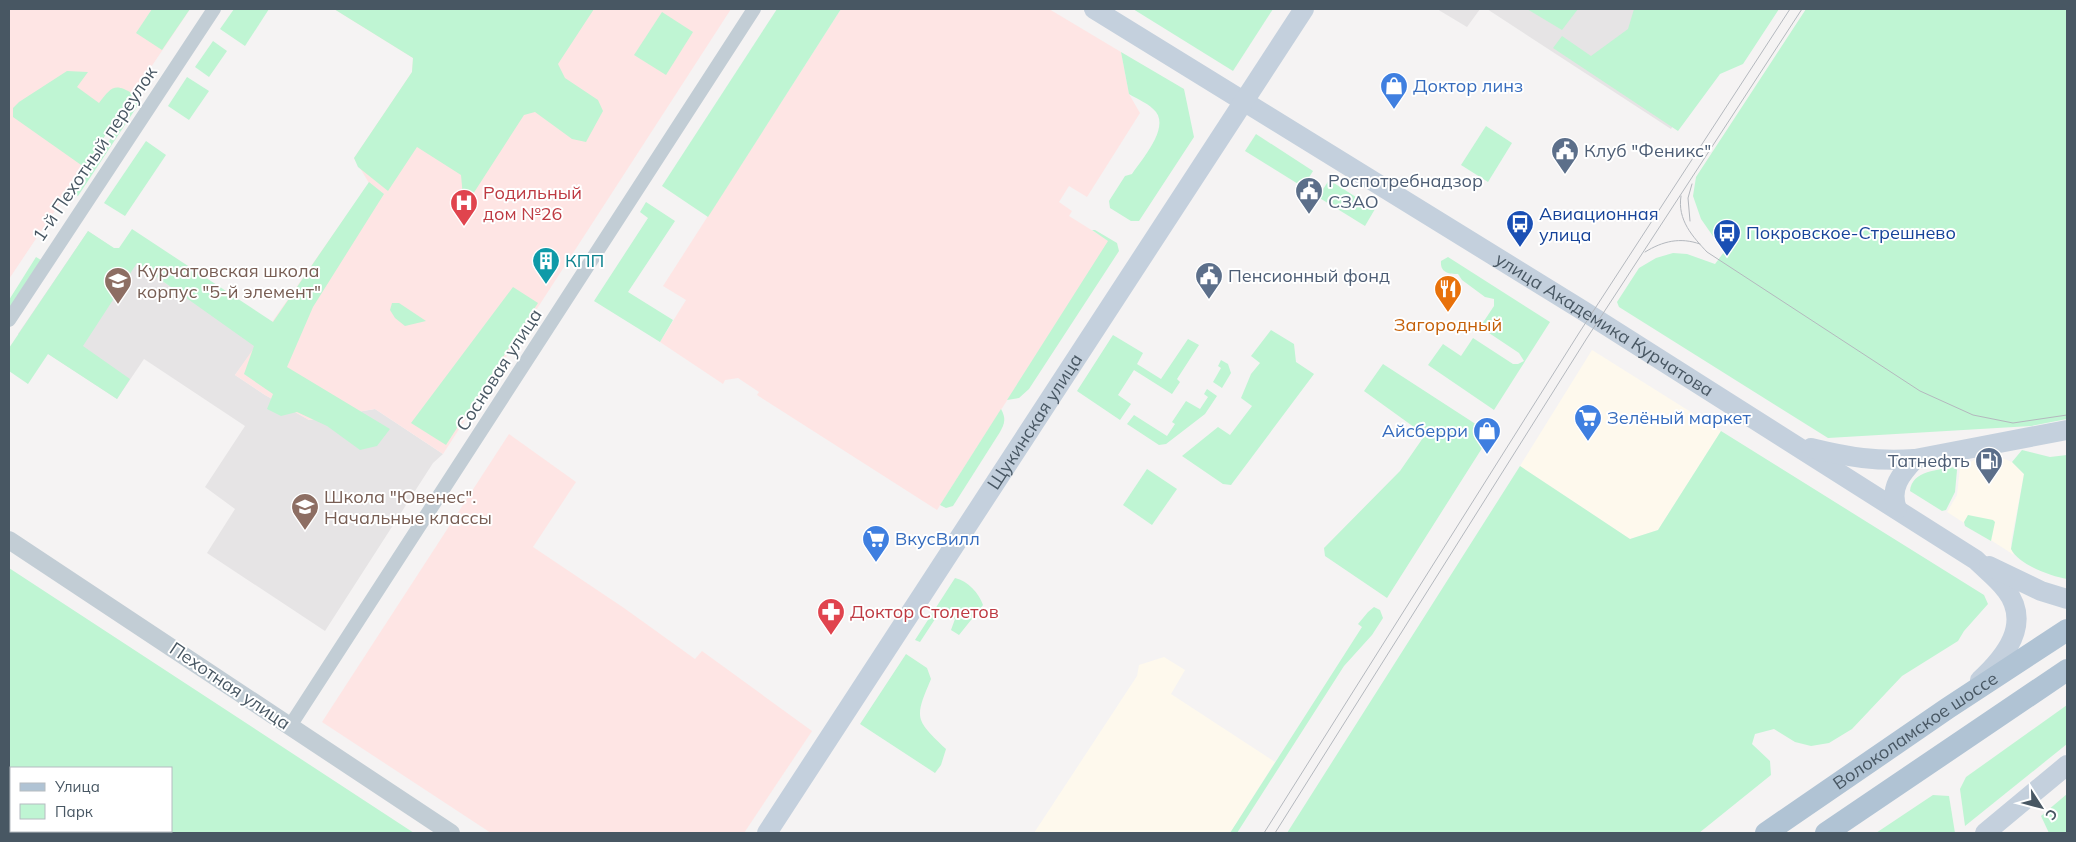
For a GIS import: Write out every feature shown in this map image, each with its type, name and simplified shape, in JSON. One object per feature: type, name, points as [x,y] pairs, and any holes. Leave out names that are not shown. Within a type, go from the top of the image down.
[{"type":"main road","name":"улица Академика Курчатова","points":[[1094,9],[1244,100],[1976,560],[2006,590],[2011,598],[2016,616],[2015,635],[2003,656],[1992,669],[1948,708]]},
{"type":"main road","name":"Щукинская улица","points":[[767,833],[1304,9]]},
{"type":"main road","points":[[1794,444],[1864,460],[1894,461],[1915,459],[2067,430]]},
{"type":"main road","points":[[1897,509],[1893,494],[1896,485],[1915,459]]},
{"type":"main road","points":[[1976,560],[2041,591],[2067,599]]},
{"type":"main road","name":"Волоколамское шоссе","points":[[1766,833],[1948,708],[2067,630]]},
{"type":"main road","name":"Волоколамское шоссе","points":[[1826,833],[2067,670]]},
{"type":"main road","points":[[1985,833],[2067,766]]},
{"type":"street","name":"1-й Пехотный переулок","points":[[9,320],[214,9]]},
{"type":"street","name":"Сосновая улица","points":[[290,726],[754,9]]},
{"type":"street","name":"Пехотная улица","points":[[9,540],[451,833]]},
{"type":"shaded area","points":[[9,9],[190,9],[9,279]]},
{"type":"shaded area","name":"Родильный дом №26","points":[[334,9],[731,9],[443,454],[375,409],[309,420],[265,395],[235,375],[369,183],[354,158],[412,72],[413,58]]},
{"type":"shaded area","points":[[841,9],[1049,9],[1121,52],[1129,94],[1140,113],[1087,197],[1069,186],[1059,202],[1072,211],[1069,216],[1109,241],[937,510],[757,395],[759,392],[738,378],[725,380],[723,384],[660,342],[686,300],[663,286]]},
{"type":"shaded area","points":[[1437,9],[1480,9],[1467,27]]},
{"type":"shaded area","points":[[1487,9],[1715,9],[1739,24],[1671,129]]},
{"type":"shaded area","points":[[88,231],[257,345],[235,375],[265,395],[309,420],[375,409],[443,454],[433,463],[325,631],[207,553],[235,509],[205,487],[245,426],[144,359],[117,399],[18,334]]},
{"type":"shaded area","points":[[1592,350],[1721,431],[1658,530],[1630,539],[1520,466]]},
{"type":"shaded area","points":[[509,434],[576,482],[533,547],[624,608],[695,659],[702,651],[812,731],[744,833],[491,833],[322,722]]},
{"type":"shaded area","points":[[1979,458],[2002,458],[2012,462],[2024,474],[2011,542],[2011,549],[2014,555],[1947,512],[1957,495],[1960,467]]},
{"type":"shaded area","points":[[1164,657],[1185,670],[1171,694],[1275,762],[1230,833],[1034,833],[1137,676],[1139,665]]},
{"type":"green space","points":[[152,9],[190,9],[162,50],[136,33]]},
{"type":"green space","points":[[234,9],[269,9],[245,46],[220,29]]},
{"type":"green space","points":[[334,9],[594,9],[558,64],[565,78],[598,100],[603,111],[586,142],[572,139],[535,112],[524,115],[464,208],[461,175],[417,147],[388,191],[358,167],[354,158],[412,72],[413,58]]},
{"type":"green space","points":[[777,9],[841,9],[708,217],[662,186]]},
{"type":"green space","points":[[1133,9],[1273,9],[1233,71]]},
{"type":"green space","points":[[1527,9],[1578,9],[1562,30]]},
{"type":"green space","points":[[1634,9],[1779,9],[1743,64],[1720,74],[1678,131],[1553,48],[1562,36],[1591,56],[1628,29]]},
{"type":"green space","points":[[1806,9],[2067,9],[2067,419],[2031,426],[1828,438],[1619,307],[1617,302],[1639,268],[1656,258],[1673,253],[1687,254],[1715,264],[1724,252],[1701,219],[1693,196],[1696,177]]},
{"type":"green space","points":[[662,12],[693,32],[666,75],[634,55]]},
{"type":"green space","points":[[213,41],[227,51],[209,77],[195,67]]},
{"type":"green space","points":[[1121,52],[1184,89],[1194,137],[1139,221],[1131,221],[1110,208],[1109,201],[1125,176],[1132,174],[1153,144],[1159,127],[1159,119],[1156,112],[1150,107],[1129,94]]},
{"type":"green space","points":[[67,71],[88,72],[77,87],[99,103],[113,88],[121,88],[133,94],[84,167],[13,117],[13,108],[19,102]]},
{"type":"green space","points":[[187,77],[209,91],[189,120],[168,106]]},
{"type":"green space","points":[[136,99],[140,102],[78,196],[75,194]]},
{"type":"green space","points":[[1486,126],[1512,143],[1488,182],[1461,165]]},
{"type":"green space","points":[[1256,134],[1313,171],[1303,187],[1245,151]]},
{"type":"green space","points":[[146,141],[166,155],[125,216],[104,203]]},
{"type":"green space","points":[[1329,180],[1375,209],[1365,226],[1318,197]]},
{"type":"green space","points":[[369,182],[384,194],[313,307],[287,367],[390,429],[377,446],[360,450],[327,426],[297,412],[281,416],[267,409],[273,394],[244,374],[254,346],[137,263],[83,346],[130,379],[117,399],[48,354],[28,384],[9,371],[9,348],[88,231],[114,248],[119,248],[132,229],[273,322]]},
{"type":"green space","points":[[646,202],[675,221],[628,292],[673,320],[660,342],[594,301],[648,218],[640,212]]},
{"type":"green space","points":[[1092,230],[1117,243],[1119,251],[1029,389],[1019,398],[1007,400],[1108,241]]},
{"type":"green space","points":[[36,257],[41,260],[9,310],[9,300]]},
{"type":"green space","points":[[1448,257],[1550,322],[1494,410],[1428,365],[1443,344],[1461,356],[1473,338],[1513,364],[1524,361],[1519,353],[1480,327],[1494,306],[1494,299],[1485,297],[1462,280],[1458,274],[1448,273],[1444,270],[1441,261]]},
{"type":"green space","points":[[513,287],[538,303],[446,445],[411,423]]},
{"type":"green space","points":[[392,303],[399,303],[426,321],[405,326],[395,318],[390,310]]},
{"type":"green space","points":[[1271,330],[1294,344],[1296,362],[1314,374],[1231,485],[1223,484],[1182,456],[1218,427],[1230,435],[1252,406],[1241,398],[1251,374],[1260,363],[1251,356]]},
{"type":"green space","points":[[1113,335],[1143,353],[1137,364],[1161,379],[1188,339],[1199,345],[1177,379],[1180,382],[1172,394],[1134,370],[1118,395],[1131,404],[1120,420],[1077,391]]},
{"type":"green space","points":[[1221,360],[1228,364],[1231,373],[1222,388],[1213,382],[1221,368],[1218,366]]},
{"type":"green space","points":[[1383,364],[1491,434],[1387,598],[1325,556],[1324,548],[1400,471],[1425,435],[1364,391]]},
{"type":"green space","points":[[1207,389],[1217,396],[1205,414],[1166,444],[1159,445],[1127,424],[1134,415],[1167,436],[1175,424],[1172,422],[1186,401],[1200,409],[1208,397],[1204,394]]},
{"type":"green space","points":[[1001,409],[1004,415],[1002,429],[953,506],[946,508],[940,505]]},
{"type":"green space","points":[[1721,431],[1984,595],[1988,604],[1964,631],[1958,641],[1902,676],[1852,729],[1829,743],[1811,746],[1795,742],[1774,729],[1755,734],[1752,744],[1770,761],[1771,775],[1699,833],[1287,833],[1520,466],[1630,539],[1658,530]]},
{"type":"green space","points":[[2022,450],[2050,457],[2067,455],[2067,579],[2028,565],[2015,555],[2011,549],[2024,474],[2012,462]]},
{"type":"green space","points":[[1955,467],[1957,470],[1955,492],[1946,510],[1942,511],[1910,491],[1912,484],[1921,475],[1934,470]]},
{"type":"green space","points":[[1147,469],[1177,489],[1152,525],[1123,505]]},
{"type":"green space","points":[[1968,515],[1995,522],[1991,541],[1965,526],[1964,522]]},
{"type":"green space","points":[[9,568],[414,833],[9,833]]},
{"type":"green space","points":[[955,578],[972,588],[979,596],[983,605],[959,635],[951,630],[955,619],[941,610],[920,642],[915,640]]},
{"type":"green space","points":[[1374,607],[1380,610],[1383,618],[1372,635],[1344,666],[1237,833],[1230,833],[1362,627],[1358,624]]},
{"type":"green space","points":[[906,654],[927,668],[931,679],[920,711],[923,724],[946,749],[941,765],[935,773],[860,724]]},
{"type":"green space","points":[[2067,705],[2067,744],[1965,826],[1960,789],[1966,777]]},
{"type":"green space","points":[[2067,794],[2067,833],[2049,833],[2041,816]]},
{"type":"green space","points":[[1933,795],[1949,796],[1955,833],[1876,833]]},
{"type":"tram line","points":[[1264,833],[1579,333],[1790,9]]},
{"type":"tram line","points":[[1275,833],[1587,338],[1802,9]]},
{"type":"tram line","points":[[1690,221],[1688,198],[1692,184]]},
{"type":"tram line","points":[[1681,196],[1681,213],[1687,227],[1707,252],[1920,391],[1973,415],[2013,423],[2067,415]]},
{"type":"tram line","points":[[1645,252],[1658,245],[1672,241],[1700,244]]},
{"type":"place","name":"Доктор линз","points":[[1394,110]]},
{"type":"place","name":"Клуб \"Феникс\"","points":[[1565,175]]},
{"type":"place","name":"Роспотребнадзор СЗАО","points":[[1309,215]]},
{"type":"place","name":"Родильный дом №26","points":[[464,227]]},
{"type":"place","name":"Авиационная улица","points":[[1520,248]]},
{"type":"place","name":"Покровское-Стрешнево","points":[[1727,257]]},
{"type":"place","name":"КПП","points":[[546,285]]},
{"type":"place","name":"Пенсионный фонд","points":[[1209,300]]},
{"type":"place","name":"Курчатовская школа корпус \"5-й элемент\"","points":[[118,305]]},
{"type":"place","name":"Загородный","points":[[1448,313]]},
{"type":"place","name":"Зелёный маркет","points":[[1588,442]]},
{"type":"place","name":"Айсберри","points":[[1487,455]]},
{"type":"place","name":"Татнефть","points":[[1989,485]]},
{"type":"place","name":"Школа \"Ювенес\". Начальные классы","points":[[305,531]]},
{"type":"place","name":"ВкусВилл","points":[[876,563]]},
{"type":"place","name":"Доктор Столетов","points":[[831,636]]}]
